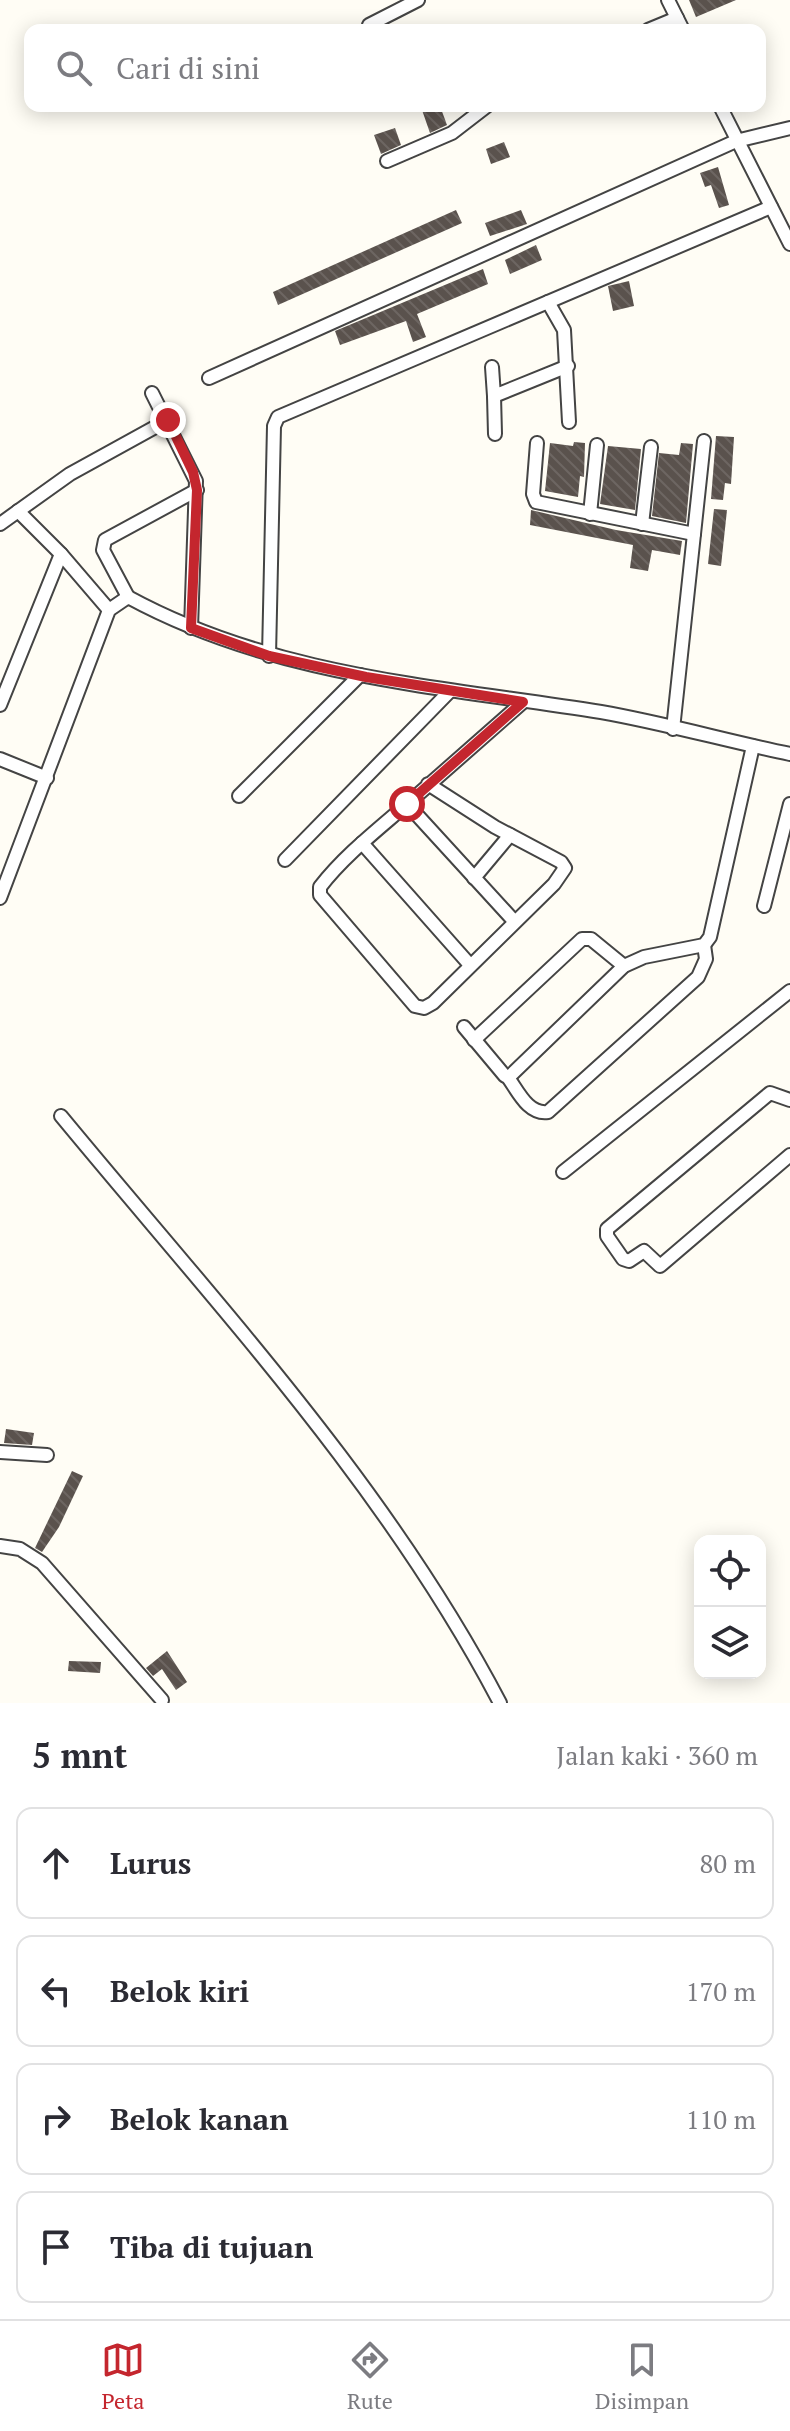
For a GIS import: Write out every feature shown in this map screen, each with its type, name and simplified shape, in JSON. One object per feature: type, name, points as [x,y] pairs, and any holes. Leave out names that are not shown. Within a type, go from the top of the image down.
[{"type":"street","points":[[371,24],[418,0]]},
{"type":"street","points":[[668,0],[680,24]]},
{"type":"street","points":[[387,161],[452,133],[479,112]]},
{"type":"street","points":[[723,112],[790,244]]},
{"type":"street","points":[[209,378],[736,141],[790,128]]},
{"type":"street","points":[[269,656],[274,426],[278,417],[771,207]]},
{"type":"street","points":[[548,302],[564,330],[569,422]]},
{"type":"street","points":[[494,396],[568,366]]},
{"type":"street","points":[[492,367],[495,434]]},
{"type":"street","points":[[152,393],[193,472],[197,490],[191,628]]},
{"type":"street","points":[[0,524],[70,474],[168,420]]},
{"type":"street","points":[[673,729],[704,441]]},
{"type":"street","points":[[537,443],[534,500],[545,506],[694,534]]},
{"type":"street","points":[[590,514],[597,445]]},
{"type":"street","points":[[642,524],[651,447]]},
{"type":"street","points":[[197,490],[105,540],[103,550],[128,597],[191,628],[269,656],[450,691],[604,713],[790,754]]},
{"type":"street","points":[[18,511],[61,554],[109,610]]},
{"type":"street","points":[[0,705],[61,554]]},
{"type":"street","points":[[0,898],[109,610],[128,597]]},
{"type":"street","points":[[239,796],[360,675]]},
{"type":"street","points":[[285,860],[450,691]]},
{"type":"street","points":[[428,784],[565,866],[563,874],[430,1006],[415,1006],[320,893],[323,883],[362,843],[428,784],[523,702]]},
{"type":"street","points":[[507,1076],[513,1074],[624,966],[635,960],[704,945],[710,937],[753,746]]},
{"type":"street","points":[[0,759],[47,778]]},
{"type":"street","points":[[407,804],[514,921]]},
{"type":"street","points":[[764,906],[790,804]]},
{"type":"street","points":[[474,878],[510,835]]},
{"type":"street","points":[[362,843],[470,965]]},
{"type":"street","points":[[474,1040],[582,939],[591,939],[624,966]]},
{"type":"street","points":[[464,1027],[507,1076],[529,1107],[539,1113],[548,1112],[698,977],[706,959],[704,945]]},
{"type":"street","points":[[563,1172],[790,991]]},
{"type":"street","points":[[790,1100],[770,1093],[607,1229],[607,1236],[623,1259],[629,1261],[644,1251],[660,1266],[790,1155]]},
{"type":"street","points":[[61,1116],[235,1322],[331,1442],[404,1545],[500,1703]]},
{"type":"street","points":[[0,1452],[47,1455]]},
{"type":"street","points":[[0,1546],[28,1552],[42,1563],[162,1700]]},
{"type":"building","points":[[689,0],[736,0],[696,17]]},
{"type":"building","points":[[423,112],[442,112],[447,125],[430,133]]},
{"type":"building","points":[[395,128],[401,145],[381,154],[374,135]]},
{"type":"building","points":[[504,142],[510,157],[491,164],[486,149]]},
{"type":"building","points":[[718,167],[729,205],[719,208],[711,185],[705,187],[700,173]]},
{"type":"building","points":[[456,210],[462,223],[278,305],[273,292]]},
{"type":"building","points":[[521,210],[527,224],[490,236],[485,223]]},
{"type":"building","points":[[536,245],[542,260],[510,274],[505,260]]},
{"type":"building","points":[[483,269],[488,284],[417,314],[426,337],[413,342],[406,321],[340,345],[335,331]]},
{"type":"building","points":[[629,281],[634,306],[613,311],[608,286]]},
{"type":"building","points":[[716,436],[734,437],[731,484],[725,483],[723,500],[711,499]]},
{"type":"building","points":[[574,442],[585,443],[584,477],[580,476],[578,497],[545,491],[550,443],[573,446]]},
{"type":"building","points":[[681,443],[693,444],[686,523],[652,516],[659,453],[679,455]]},
{"type":"building","points":[[608,446],[641,449],[635,510],[600,504]]},
{"type":"building","points":[[714,509],[727,510],[721,566],[708,564]]},
{"type":"building","points":[[531,510],[616,530],[682,541],[680,555],[652,550],[648,571],[630,568],[633,545],[530,525]]},
{"type":"building","points":[[6,1429],[34,1433],[32,1445],[4,1443]]},
{"type":"building","points":[[72,1471],[83,1476],[59,1527],[42,1552],[35,1548]]},
{"type":"building","points":[[167,1651],[187,1682],[176,1690],[162,1669],[153,1676],[146,1668]]},
{"type":"building","points":[[69,1661],[101,1662],[100,1673],[68,1671]]},
{"type":"route","points":[[168,420],[193,472],[197,490],[191,628],[269,656],[366,677],[523,702],[407,804]]}]
